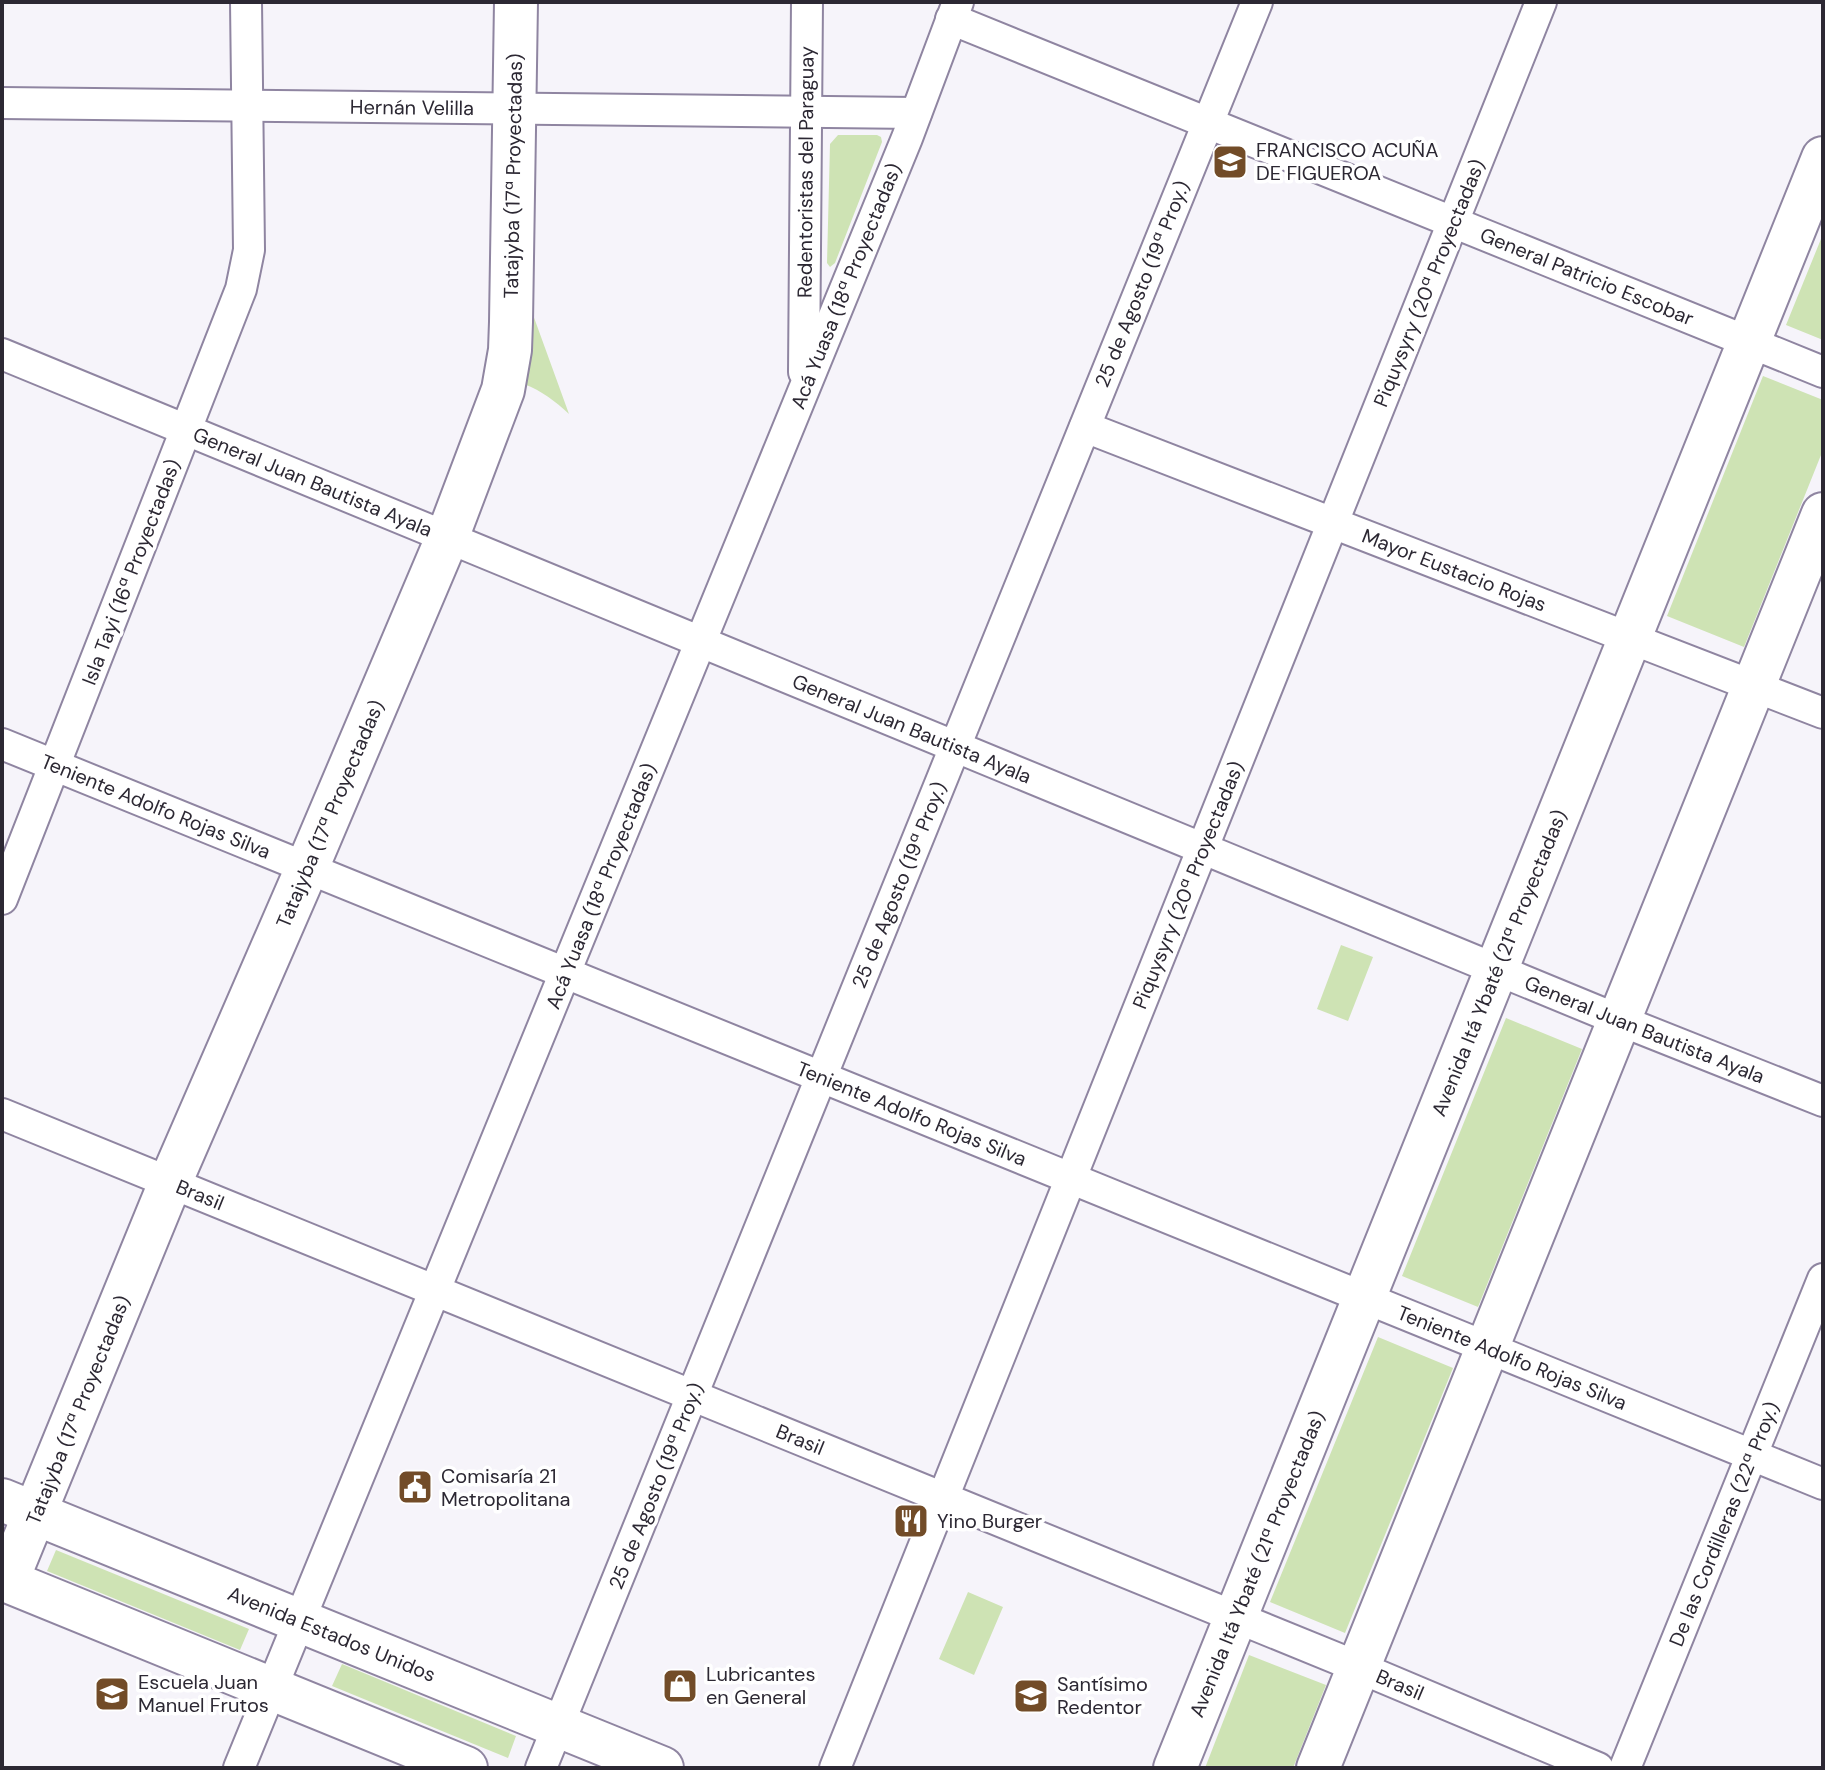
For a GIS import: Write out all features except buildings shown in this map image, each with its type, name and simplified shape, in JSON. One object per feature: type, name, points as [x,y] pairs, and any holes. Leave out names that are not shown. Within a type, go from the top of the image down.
[{"type":"main road","name":"Tatajyba (17ª Proyectadas)","points":[[4,1585],[19,1507],[170,1183],[307,868],[488,435],[507,375],[511,311],[516,2]]},
{"type":"main road","name":"Avenida Itá Ybaté (21ª Proyectadas)","points":[[1175,1768],[1823,158]]},
{"type":"main road","points":[[1318,1768],[1823,514]]},
{"type":"main road","name":"Avenida Estados Unidos","points":[[19,1507],[662,1768]]},
{"type":"main road","points":[[4,1585],[466,1768]]},
{"type":"street","name":"Isla Tayi (16ª Proyectadas)","points":[[2,899],[241,289],[249,250],[246,2]]},
{"type":"street","name":"Redentoristas del Paraguay","points":[[804,389],[807,2]]},
{"type":"street","name":"25 de Agosto (19ª Proy.)","points":[[541,1768],[1257,2]]},
{"type":"street","name":"Piquysyry (20ª Proyectadas)","points":[[835,1768],[1541,2]]},
{"type":"street","name":"General Patricio Escobar","points":[[955,10],[1208,123],[1823,372]]},
{"type":"street","name":"Acá Yuasa (18ª Proyectadas)","points":[[239,1768],[804,389],[955,10]]},
{"type":"street","name":"Hernán Velilla","points":[[2,103],[916,113]]},
{"type":"street","name":"General Juan Bautista Ayala","points":[[2,354],[1619,1020],[1823,1101]]},
{"type":"street","name":"Mayor Eustacio Rojas","points":[[1085,427],[1823,713]]},
{"type":"street","name":"Teniente Adolfo Rojas Silva","points":[[2,744],[1823,1484]]},
{"type":"street","name":"Brasil","points":[[2,1114],[1358,1667],[1598,1768]]},
{"type":"street","name":"De las Cordilleras (22ª Proy.)","points":[[1625,1768],[1823,1279]]},
{"type":"green space","points":[[838,135],[877,135],[882,142],[835,263],[830,267],[827,263],[830,144]]},
{"type":"green space","points":[[1823,234],[1823,340],[1786,325]]},
{"type":"green space","points":[[532,312],[569,414],[548,397],[524,384]]},
{"type":"green space","points":[[1763,376],[1823,400],[1823,450],[1744,647],[1667,616]]},
{"type":"green space","points":[[1341,945],[1373,957],[1348,1021],[1317,1009]]},
{"type":"green space","points":[[1506,1018],[1582,1049],[1478,1307],[1402,1276]]},
{"type":"green space","points":[[1378,1337],[1453,1368],[1345,1633],[1270,1602]]},
{"type":"green space","points":[[56,1550],[249,1629],[240,1650],[47,1571]]},
{"type":"green space","points":[[968,1592],[1003,1607],[974,1675],[939,1659]]},
{"type":"green space","points":[[1249,1655],[1326,1685],[1293,1768],[1205,1768]]},
{"type":"green space","points":[[342,1664],[516,1736],[508,1758],[332,1686]]},
{"type":"place","name":"FRANCISCO ACUÑA DE FIGUEROA","points":[[1230,162]]},
{"type":"place","name":"Comisaría 21 Metropolitana","points":[[415,1487]]},
{"type":"place","name":"Yino Burger","points":[[911,1521]]},
{"type":"place","name":"Lubricantes en General","points":[[680,1686]]},
{"type":"place","name":"Escuela Juan Manuel Frutos","points":[[112,1694]]},
{"type":"place","name":"Santísimo Redentor","points":[[1031,1696]]}]
